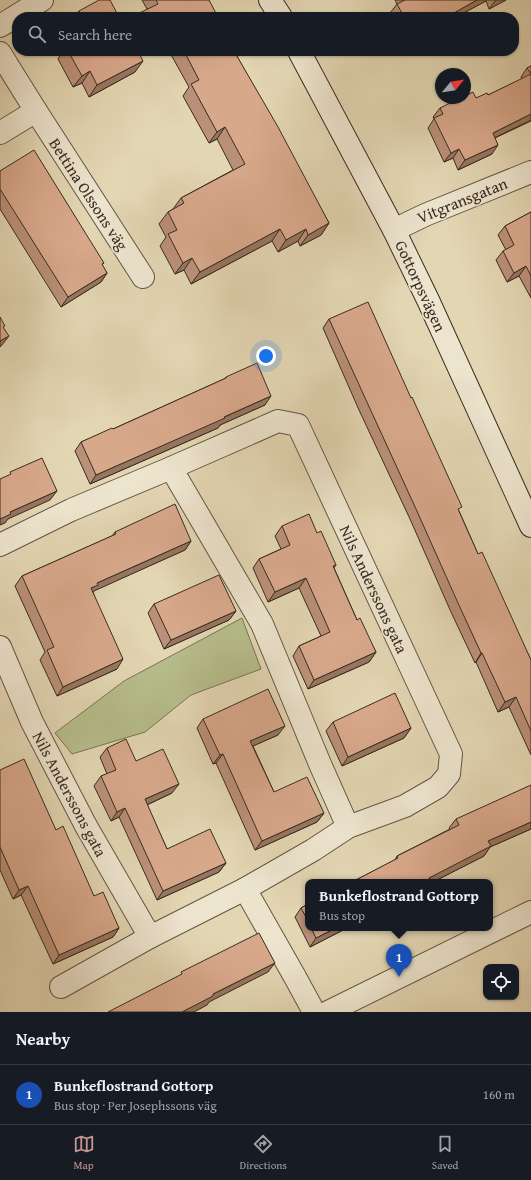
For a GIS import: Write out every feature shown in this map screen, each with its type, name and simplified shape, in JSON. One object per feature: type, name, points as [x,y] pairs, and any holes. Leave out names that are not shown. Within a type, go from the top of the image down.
[{"type":"street","points":[[23,12],[42,0]]},
{"type":"street","points":[[270,0],[278,12]]},
{"type":"street","points":[[0,26],[12,19]]},
{"type":"street","name":"Bettina Olssons väg","points":[[0,53],[142,277]]},
{"type":"street","name":"Gottorpsvägen","points":[[303,56],[394,230],[428,300],[531,526]]},
{"type":"street","points":[[0,134],[36,111]]},
{"type":"street","name":"Vitgransgatan","points":[[394,230],[425,215],[531,172]]},
{"type":"street","name":"Nils Anderssons gata","points":[[0,545],[72,510],[278,421],[298,425],[451,754],[449,774],[438,787],[405,806],[348,827],[313,850],[245,889],[150,937],[61,987]]},
{"type":"street","points":[[171,468],[262,624],[320,764],[348,827]]},
{"type":"street","name":"Nils Anderssons gata","points":[[0,646],[32,722],[86,826],[150,937]]},
{"type":"street","points":[[245,889],[314,1012]]},
{"type":"street","points":[[493,931],[531,912]]},
{"type":"street","points":[[328,1012],[492,931]]},
{"type":"green space","points":[[242,618],[261,669],[191,695],[145,732],[72,754],[55,733],[124,681]]},
{"type":"building","points":[[99,0],[110,0],[116,12],[80,12]]},
{"type":"building","points":[[156,0],[209,0],[215,12],[141,12],[158,4]]},
{"type":"building","points":[[405,0],[477,0],[456,12],[401,12],[397,4]]},
{"type":"building","points":[[71,56],[140,56],[143,61],[97,85],[90,71],[82,76]]},
{"type":"building","points":[[187,56],[237,56],[278,127],[329,223],[308,235],[306,229],[286,240],[280,229],[200,272],[192,258],[183,263],[168,234],[177,230],[168,212],[184,203],[181,198],[245,164],[225,127],[217,132],[191,84],[199,80]]},
{"type":"building","points":[[531,66],[531,74],[527,68]]},
{"type":"building","points":[[531,74],[531,114],[493,133],[498,145],[465,160],[459,149],[451,153],[434,118],[443,114],[440,108],[448,104],[471,104],[471,93],[473,92],[476,98],[487,93],[488,95]]},
{"type":"building","points":[[34,150],[104,263],[102,264],[107,273],[68,297],[0,189],[0,171]]},
{"type":"building","points":[[531,212],[531,276],[526,266],[514,273],[503,251],[514,245],[505,226]]},
{"type":"building","points":[[368,302],[462,507],[458,509],[478,554],[482,552],[531,660],[531,731],[516,697],[505,702],[458,603],[329,319]]},
{"type":"building","points":[[0,317],[5,326],[3,327],[9,336],[0,341]]},
{"type":"building","points":[[257,363],[271,396],[96,475],[81,442],[112,428],[113,429]]},
{"type":"building","points":[[42,458],[57,491],[10,512],[11,514],[0,519],[0,479],[11,474],[10,472]]},
{"type":"building","points":[[175,504],[191,541],[97,583],[98,585],[91,588],[123,659],[63,687],[47,650],[54,647],[22,576],[116,534],[115,532]]},
{"type":"building","points":[[309,514],[317,533],[321,531],[336,565],[333,566],[357,620],[360,618],[376,652],[314,680],[299,646],[330,632],[306,578],[275,592],[259,559],[290,545],[282,526]]},
{"type":"building","points":[[219,575],[236,611],[171,640],[154,604]]},
{"type":"building","points":[[268,689],[285,726],[250,741],[274,792],[307,777],[324,813],[262,841],[223,754],[220,755],[203,719]]},
{"type":"building","points":[[395,693],[411,728],[348,757],[333,722]]},
{"type":"building","points":[[126,739],[136,761],[163,749],[179,784],[145,799],[167,849],[210,829],[226,863],[163,891],[125,808],[117,812],[101,776],[116,770],[107,748]]},
{"type":"building","points":[[24,759],[56,830],[63,826],[94,896],[103,892],[119,928],[59,955],[28,886],[19,890],[0,847],[0,770]]},
{"type":"building","points":[[531,785],[531,822],[488,841],[491,846],[429,879],[358,879],[398,858],[397,856],[459,825],[456,819]]},
{"type":"building","points":[[305,906],[305,915],[301,908]]},
{"type":"building","points":[[312,931],[330,931],[316,938]]},
{"type":"building","points":[[259,933],[275,963],[213,994],[213,996],[182,1012],[108,1012],[182,974],[181,972]]},
{"type":"place","name":"Bunkeflostrand Gottorp","points":[[399,977]]}]
